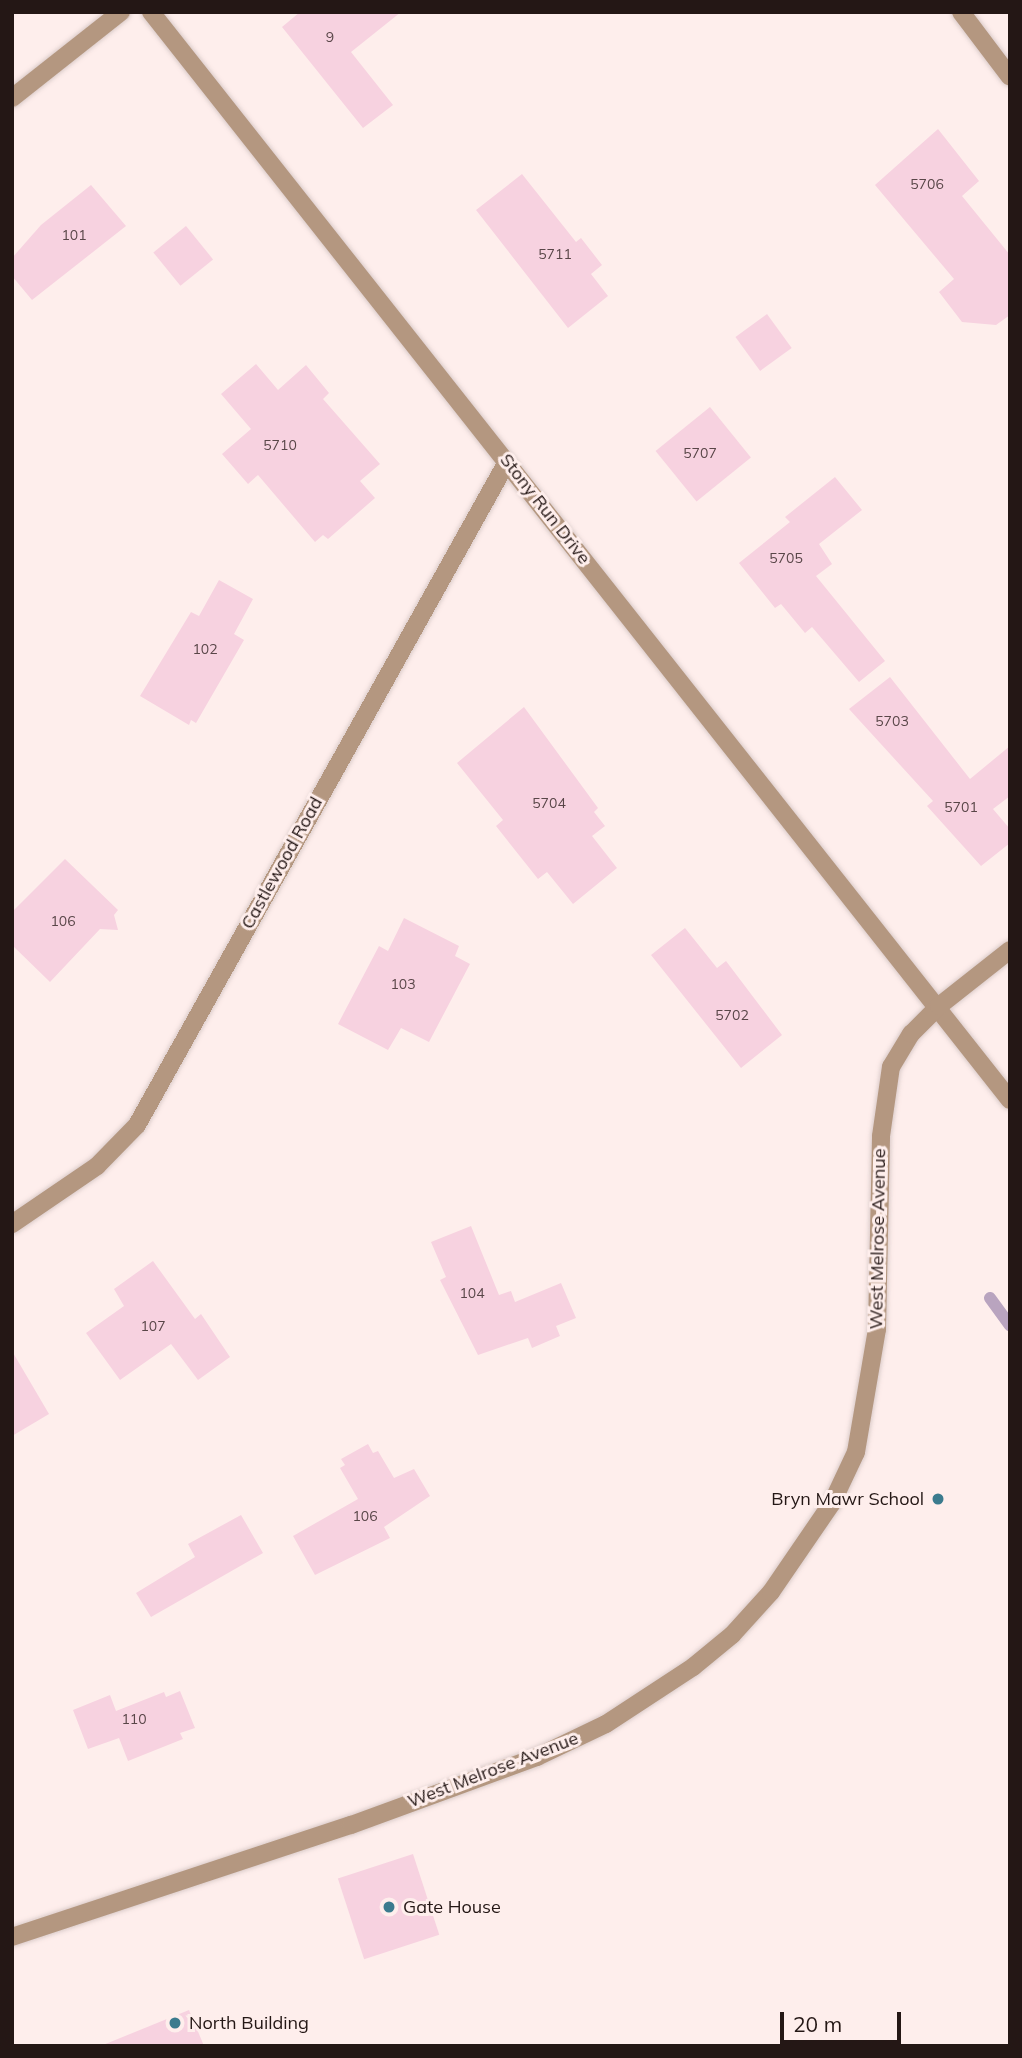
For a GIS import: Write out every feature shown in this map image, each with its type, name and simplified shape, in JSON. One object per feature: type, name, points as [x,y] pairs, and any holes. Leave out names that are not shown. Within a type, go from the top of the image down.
[{"type":"street","points":[[12,98],[121,12]]},
{"type":"street","name":"Stony Run Drive","points":[[150,12],[939,1006],[1010,1100]]},
{"type":"street","points":[[961,12],[1010,77]]},
{"type":"street","name":"Castlewood Road","points":[[12,1224],[97,1166],[137,1125],[508,462]]},
{"type":"street","name":"West Melrose Avenue","points":[[12,1937],[351,1825],[537,1757],[606,1724],[693,1667],[732,1635],[771,1592],[832,1503],[856,1452],[877,1329],[881,1136],[891,1068],[911,1034],[939,1006],[1010,950]]},
{"type":"building","points":[[300,12],[401,12],[351,52],[393,105],[363,128],[282,27]]},
{"type":"building","points":[[938,129],[979,181],[962,196],[1010,255],[1010,315],[996,325],[962,322],[939,292],[954,279],[875,185]]},
{"type":"building","points":[[522,174],[576,242],[581,238],[602,265],[591,274],[608,296],[568,328],[476,210]]},
{"type":"building","points":[[91,185],[126,226],[32,300],[12,276],[12,258],[41,225]]},
{"type":"building","points":[[186,226],[213,259],[180,286],[153,252]]},
{"type":"building","points":[[767,314],[792,348],[760,371],[735,337]]},
{"type":"building","points":[[256,364],[278,390],[306,365],[329,393],[323,399],[380,464],[360,481],[375,498],[328,539],[323,535],[315,542],[258,475],[248,484],[222,454],[251,429],[221,394]]},
{"type":"building","points":[[710,407],[751,458],[697,502],[656,451]]},
{"type":"building","points":[[835,477],[862,510],[819,544],[832,564],[816,576],[885,661],[859,682],[812,627],[805,633],[781,604],[775,608],[739,563],[790,522],[785,517]]},
{"type":"building","points":[[219,580],[253,599],[234,634],[244,640],[196,723],[191,720],[189,725],[140,696],[191,612],[199,616]]},
{"type":"building","points":[[890,677],[970,779],[1010,746],[1010,796],[993,809],[1010,829],[1010,843],[981,866],[927,806],[933,801],[849,709]]},
{"type":"building","points":[[524,707],[598,808],[594,812],[605,826],[592,836],[617,868],[573,904],[547,872],[538,879],[496,826],[503,820],[457,763]]},
{"type":"building","points":[[65,859],[118,910],[114,915],[118,930],[100,929],[50,982],[12,945],[12,912]]},
{"type":"building","points":[[404,918],[459,946],[455,956],[470,964],[429,1042],[401,1028],[388,1050],[338,1024],[379,946],[388,951]]},
{"type":"building","points":[[685,928],[717,968],[726,961],[782,1035],[741,1068],[651,955]]},
{"type":"building","points":[[471,1226],[499,1295],[511,1291],[515,1302],[561,1283],[576,1318],[556,1326],[560,1336],[532,1348],[528,1338],[478,1355],[440,1280],[446,1277],[431,1242]]},
{"type":"building","points":[[153,1261],[195,1319],[201,1314],[230,1357],[198,1380],[171,1344],[120,1380],[86,1333],[124,1306],[114,1289]]},
{"type":"building","points":[[12,1351],[49,1414],[12,1436]]},
{"type":"building","points":[[368,1444],[373,1453],[378,1451],[394,1478],[414,1469],[430,1496],[384,1527],[390,1538],[315,1575],[293,1536],[358,1499],[340,1468],[345,1465],[341,1459]]},
{"type":"building","points":[[241,1515],[263,1553],[151,1617],[136,1593],[195,1557],[188,1544]]},
{"type":"building","points":[[180,1691],[195,1728],[180,1733],[183,1739],[128,1761],[119,1738],[88,1749],[73,1710],[110,1695],[116,1711],[164,1692],[166,1697]]},
{"type":"building","name":"Gate House","points":[[413,1854],[439,1935],[364,1959],[338,1878]]},
{"type":"building","name":"North Building","points":[[189,2010],[204,2046],[103,2046],[103,2045]]},
{"type":"waterway","points":[[990,1298],[1010,1326]]},
{"type":"place","name":"Bryn Mawr School","points":[[938,1499]]},
{"type":"place","name":"Gate House","points":[[389,1907]]},
{"type":"place","name":"North Building","points":[[175,2023]]}]
